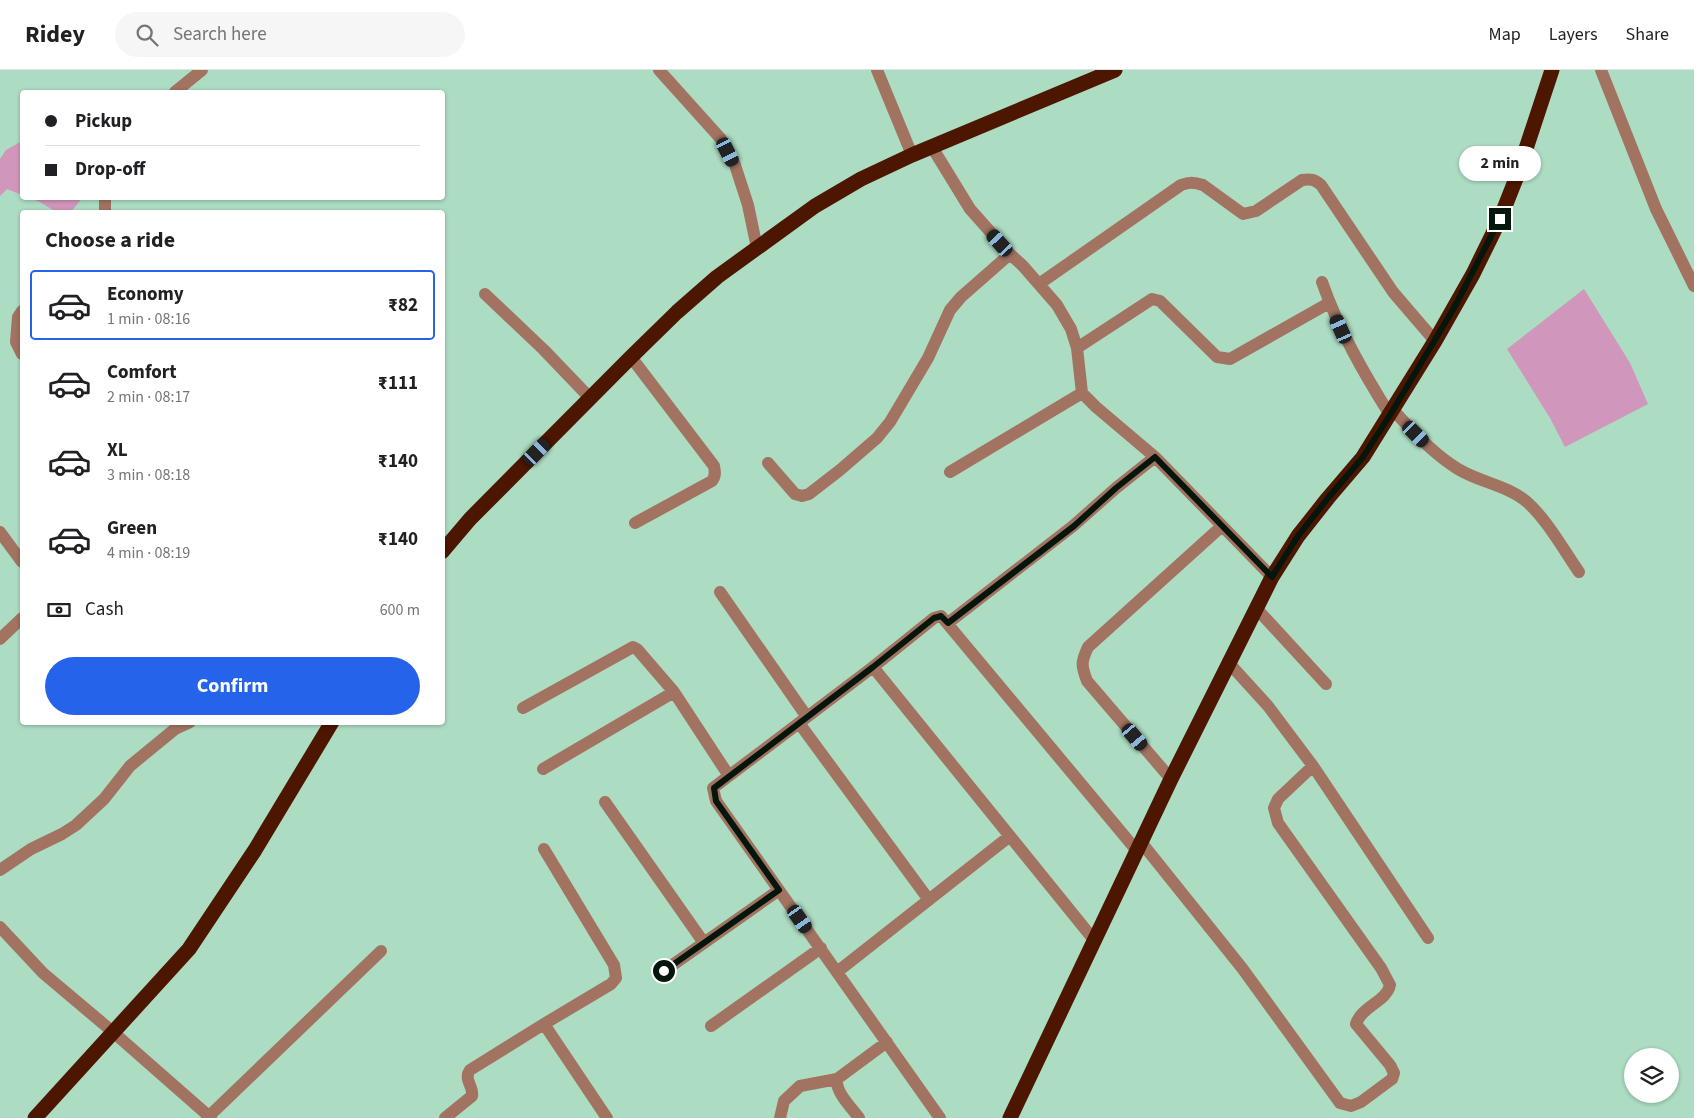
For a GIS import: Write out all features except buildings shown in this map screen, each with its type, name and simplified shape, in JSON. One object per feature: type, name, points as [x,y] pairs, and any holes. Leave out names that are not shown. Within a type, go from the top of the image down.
[{"type":"highway","points":[[445,548],[470,519],[677,312],[717,277],[815,206],[860,179],[912,155],[1115,70]]},
{"type":"highway","points":[[1015,1115],[1094,940],[1228,662],[1272,577],[1298,536],[1363,457],[1435,341],[1472,274],[1500,219],[1517,176],[1552,70]]},
{"type":"highway","points":[[35,1118],[189,949],[255,850],[330,725]]},
{"type":"street","points":[[177,90],[202,70]]},
{"type":"street","points":[[659,70],[721,139],[735,165],[748,205],[757,248]]},
{"type":"street","points":[[877,70],[912,155]]},
{"type":"street","points":[[1601,70],[1656,209],[1694,286]]},
{"type":"street","points":[[932,147],[970,209],[1057,305],[1071,329],[1077,348],[1082,393],[1101,412],[1155,457],[1272,577]]},
{"type":"street","points":[[1039,284],[1187,182],[1203,185],[1243,214],[1248,214],[1256,211],[1302,180],[1309,179],[1314,180],[1320,185],[1393,292],[1435,341]]},
{"type":"street","points":[[768,463],[795,494],[802,496],[809,494],[877,438],[890,422],[928,358],[950,310],[961,297],[1010,254]]},
{"type":"street","points":[[1322,282],[1329,303],[1358,364],[1392,413],[1440,457],[1459,470],[1486,483],[1506,488],[1526,501],[1547,525],[1579,572]]},
{"type":"street","points":[[485,294],[544,350],[590,398]]},
{"type":"street","points":[[1077,348],[1152,299],[1157,299],[1216,357],[1230,359],[1329,303]]},
{"type":"street","points":[[20,314],[18,317],[16,342],[20,350]]},
{"type":"street","points":[[631,357],[714,466],[715,472],[712,480],[635,524]]},
{"type":"street","points":[[950,472],[1082,393]]},
{"type":"street","points":[[948,623],[1074,526],[1116,488],[1155,457]]},
{"type":"street","points":[[1171,779],[1087,680],[1082,669],[1082,660],[1088,647],[1222,526]]},
{"type":"street","points":[[0,532],[20,559]]},
{"type":"street","points":[[720,592],[803,720],[929,900]]},
{"type":"street","points":[[1256,608],[1326,684]]},
{"type":"street","points":[[940,1118],[716,801],[714,788],[934,618],[941,616],[1242,968],[1340,1103],[1351,1106],[1361,1102],[1392,1079],[1394,1073],[1390,1065],[1356,1024],[1358,1016],[1387,992],[1390,985],[1382,968],[1278,823],[1274,808],[1278,799],[1313,766]]},
{"type":"street","points":[[0,639],[20,620]]},
{"type":"street","points":[[522,708],[633,647],[637,649],[674,692],[729,776]]},
{"type":"street","points":[[1228,662],[1268,706],[1313,766],[1428,938]]},
{"type":"street","points":[[873,667],[1094,940]]},
{"type":"street","points":[[543,770],[674,692]]},
{"type":"street","points":[[0,870],[31,849],[76,825],[104,799],[130,766],[172,726]]},
{"type":"street","points":[[605,802],[704,943]]},
{"type":"street","points":[[838,972],[1010,836]]},
{"type":"street","points":[[444,1118],[472,1096],[473,1092],[467,1079],[467,1074],[470,1070],[611,984],[616,978],[614,965],[544,849]]},
{"type":"street","points":[[664,971],[779,890]]},
{"type":"street","points":[[0,927],[42,973],[114,1032],[209,1117],[381,952]]},
{"type":"street","points":[[711,1026],[821,948]]},
{"type":"street","points":[[544,1024],[607,1118]]},
{"type":"street","points":[[780,1118],[784,1101],[800,1086],[837,1079],[887,1042]]},
{"type":"street","points":[[837,1079],[836,1083],[840,1092],[859,1118]]},
{"type":"shaded area","points":[[20,142],[20,194],[7,189],[0,196],[0,159],[6,150]]},
{"type":"shaded area","points":[[34,200],[80,200],[73,210],[53,210]]},
{"type":"shaded area","points":[[1584,289],[1630,363],[1648,404],[1565,447],[1550,418],[1507,349]]},
{"type":"route","points":[[664,971],[779,890],[716,801],[714,788],[934,618],[941,616],[948,623],[1074,526],[1116,488],[1155,457],[1272,577],[1298,536],[1363,457],[1390,415],[1454,308],[1500,219]]}]
